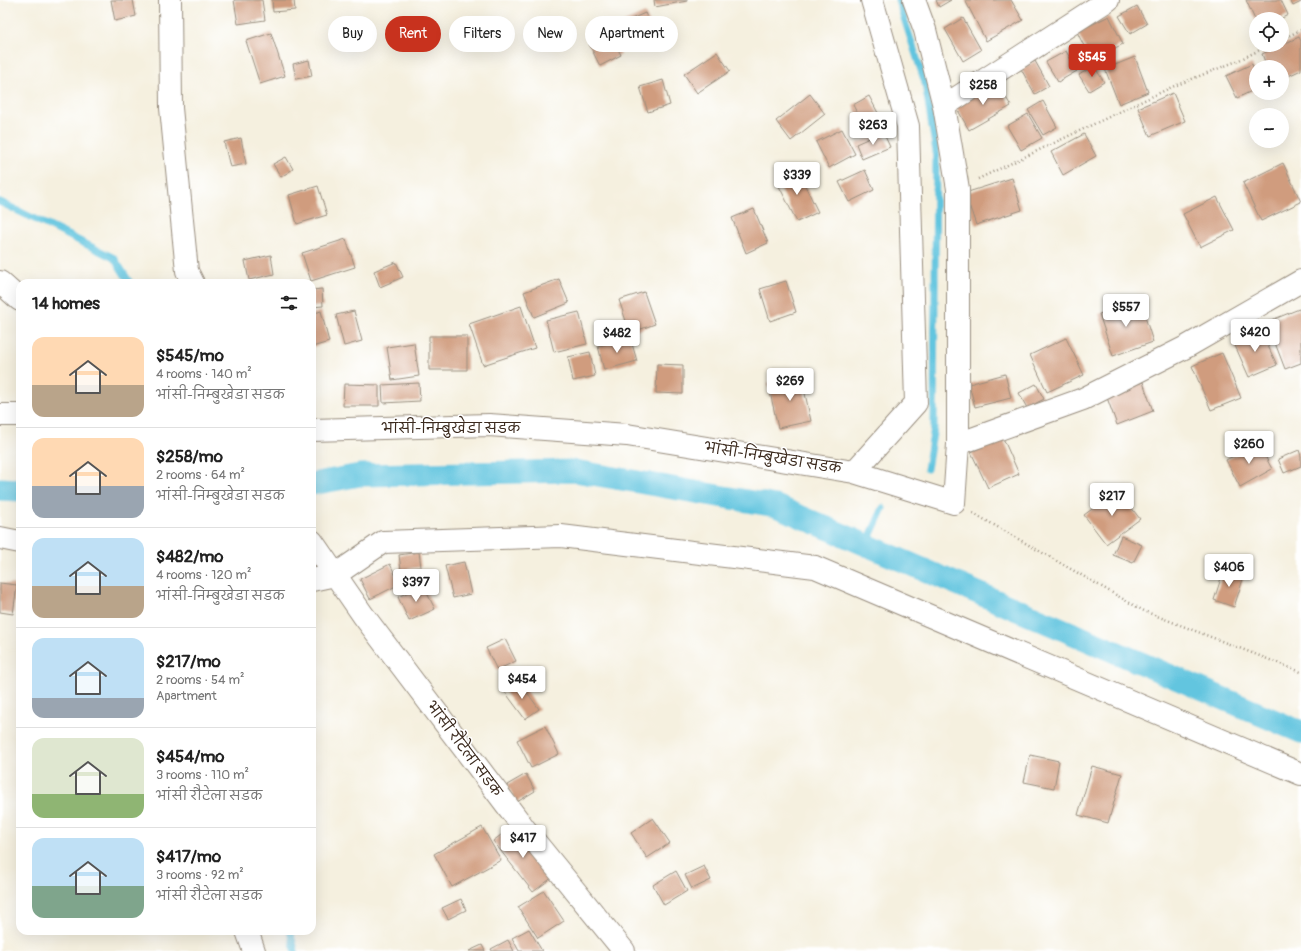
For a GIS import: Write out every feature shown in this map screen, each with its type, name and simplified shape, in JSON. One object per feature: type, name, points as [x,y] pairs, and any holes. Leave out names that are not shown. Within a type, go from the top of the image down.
[{"type":"street","points":[[170,0],[170,108],[187,271],[191,279]]},
{"type":"street","name":"भांसी-निम्बुखेडा सडक","points":[[316,430],[488,425],[627,434],[854,472],[916,403],[908,126],[872,0]]},
{"type":"street","points":[[854,472],[954,503],[958,444],[958,189],[944,106],[925,30],[914,0]]},
{"type":"street","points":[[944,106],[1108,0]]},
{"type":"street","points":[[958,444],[1083,399],[1186,347],[1301,281]]},
{"type":"street","points":[[0,282],[16,296]]},
{"type":"street","points":[[0,416],[16,415]]},
{"type":"street","points":[[316,579],[334,575],[383,542],[561,536],[814,567],[1301,774]]},
{"type":"street","points":[[0,538],[16,541]]},
{"type":"street","name":"भांसी रौटेला सडक","points":[[316,547],[334,575],[524,828],[624,951]]},
{"type":"street","points":[[248,935],[254,951]]},
{"type":"path","points":[[1289,36],[1301,30]]},
{"type":"path","points":[[958,189],[1172,87],[1256,52]]},
{"type":"path","points":[[954,503],[1144,610],[1301,672]]},
{"type":"building","points":[[111,0],[133,0],[136,16],[115,21]]},
{"type":"building","points":[[234,0],[262,0],[265,20],[238,24]]},
{"type":"building","points":[[272,0],[294,0],[295,10],[273,12]]},
{"type":"building","points":[[654,0],[687,0],[687,1],[655,7]]},
{"type":"building","points":[[936,0],[951,0],[939,7]]},
{"type":"building","points":[[965,0],[1011,0],[1023,20],[986,41]]},
{"type":"building","points":[[1246,0],[1281,0],[1287,12],[1251,12]]},
{"type":"building","points":[[1290,0],[1301,0],[1301,2],[1293,6]]},
{"type":"building","points":[[1137,6],[1147,24],[1130,34],[1119,16]]},
{"type":"building","points":[[645,13],[646,16],[638,16]]},
{"type":"building","points":[[1109,16],[1123,44],[1091,60],[1077,32]]},
{"type":"building","points":[[963,18],[981,50],[963,61],[945,29]]},
{"type":"building","points":[[271,33],[285,76],[260,84],[246,41]]},
{"type":"building","points":[[1299,37],[1301,41],[1301,70],[1289,76],[1289,60],[1264,60],[1262,54],[1266,52],[1289,52],[1289,42]]},
{"type":"building","points":[[1066,51],[1077,71],[1058,82],[1046,62]]},
{"type":"building","points":[[593,52],[620,52],[621,55],[600,66]]},
{"type":"building","points":[[717,52],[730,71],[697,93],[684,74]]},
{"type":"building","points":[[1135,57],[1148,92],[1119,104],[1105,69]]},
{"type":"building","points":[[309,60],[312,76],[296,79],[293,64]]},
{"type":"building","points":[[1035,61],[1049,86],[1035,94],[1021,69]]},
{"type":"building","points":[[1249,65],[1249,92],[1237,98],[1226,76]]},
{"type":"building","points":[[1094,66],[1104,82],[1089,91],[1079,75]]},
{"type":"building","points":[[663,80],[670,105],[648,112],[640,87]]},
{"type":"building","points":[[997,82],[1011,106],[969,130],[955,105]]},
{"type":"building","points":[[1173,93],[1185,121],[1150,136],[1138,108]]},
{"type":"building","points":[[810,94],[825,114],[791,141],[776,121]]},
{"type":"building","points":[[869,96],[878,113],[861,121],[853,105]]},
{"type":"building","points":[[1043,101],[1057,127],[1043,135],[1028,110]]},
{"type":"building","points":[[1028,114],[1042,138],[1021,150],[1007,126]]},
{"type":"building","points":[[842,129],[855,154],[829,168],[816,142]]},
{"type":"building","points":[[883,132],[890,147],[862,159],[856,144]]},
{"type":"building","points":[[1084,134],[1096,156],[1063,175],[1051,152]]},
{"type":"building","points":[[241,138],[246,164],[230,167],[224,142]]},
{"type":"building","points":[[286,157],[293,169],[281,177],[273,164]]},
{"type":"building","points":[[1283,163],[1301,202],[1261,221],[1243,183]]},
{"type":"building","points":[[797,169],[818,212],[797,222],[776,180]]},
{"type":"building","points":[[865,170],[874,190],[849,202],[839,182]]},
{"type":"building","points":[[1012,178],[1022,210],[976,225],[965,193]]},
{"type":"building","points":[[318,186],[327,215],[297,224],[289,195]]},
{"type":"building","points":[[1217,197],[1234,230],[1200,247],[1183,214]]},
{"type":"building","points":[[754,209],[768,243],[746,253],[732,218]]},
{"type":"building","points":[[346,239],[355,267],[316,279],[310,279],[302,253]]},
{"type":"building","points":[[271,255],[274,274],[249,279],[245,261]]},
{"type":"building","points":[[396,262],[403,277],[380,287],[374,271]]},
{"type":"building","points":[[559,279],[569,303],[534,317],[524,292]]},
{"type":"building","points":[[786,281],[796,312],[770,321],[760,289]]},
{"type":"building","points":[[322,289],[323,306],[316,307],[316,290]]},
{"type":"building","points":[[644,292],[655,324],[630,333],[619,300]]},
{"type":"building","points":[[1140,301],[1153,342],[1113,356],[1099,314]]},
{"type":"building","points":[[521,306],[535,348],[483,365],[469,324]]},
{"type":"building","points":[[1299,309],[1301,313],[1301,363],[1285,369],[1267,322]]},
{"type":"building","points":[[321,311],[329,342],[316,346],[316,313]]},
{"type":"building","points":[[354,311],[362,341],[344,346],[336,315]]},
{"type":"building","points":[[579,312],[587,344],[554,352],[546,320]]},
{"type":"building","points":[[1260,329],[1277,365],[1249,377],[1233,341]]},
{"type":"building","points":[[429,336],[467,336],[467,370],[429,370]]},
{"type":"building","points":[[630,337],[637,361],[604,370],[598,346]]},
{"type":"building","points":[[1066,338],[1084,375],[1047,392],[1030,355]]},
{"type":"building","points":[[414,343],[419,376],[392,380],[387,347]]},
{"type":"building","points":[[590,352],[595,376],[573,381],[568,357]]},
{"type":"building","points":[[1222,353],[1241,398],[1211,410],[1192,366]]},
{"type":"building","points":[[657,364],[683,365],[683,394],[656,393]]},
{"type":"building","points":[[1005,374],[1011,398],[975,407],[969,384]]},
{"type":"building","points":[[801,375],[811,421],[778,428],[768,383]]},
{"type":"building","points":[[1143,382],[1153,411],[1117,425],[1106,395]]},
{"type":"building","points":[[419,383],[420,401],[383,403],[382,385]]},
{"type":"building","points":[[344,384],[379,385],[379,406],[343,406]]},
{"type":"building","points":[[1036,384],[1044,399],[1027,408],[1019,393]]},
{"type":"building","points":[[1003,438],[1019,474],[988,488],[971,452]]},
{"type":"building","points":[[1258,443],[1272,469],[1240,487],[1226,460]]},
{"type":"building","points":[[1299,450],[1301,456],[1301,466],[1284,473],[1278,459]]},
{"type":"building","points":[[1118,490],[1140,519],[1106,544],[1084,515]]},
{"type":"building","points":[[1121,536],[1142,545],[1133,563],[1113,555]]},
{"type":"building","points":[[419,552],[421,567],[401,570],[399,555]]},
{"type":"building","points":[[464,562],[471,594],[453,598],[445,566]]},
{"type":"building","points":[[390,564],[400,584],[370,599],[360,579]]},
{"type":"building","points":[[1224,569],[1244,576],[1234,607],[1214,600]]},
{"type":"building","points":[[0,583],[16,585],[13,614],[0,612]]},
{"type":"building","points":[[423,585],[435,609],[409,621],[398,597]]},
{"type":"building","points":[[505,639],[516,661],[497,670],[486,648]]},
{"type":"building","points":[[519,681],[539,709],[525,719],[505,692]]},
{"type":"building","points":[[545,726],[559,754],[531,768],[517,740]]},
{"type":"building","points":[[1030,755],[1059,761],[1054,788],[1024,782]]},
{"type":"building","points":[[1092,766],[1122,774],[1108,823],[1078,815]]},
{"type":"building","points":[[526,774],[535,791],[517,802],[507,785]]},
{"type":"building","points":[[653,818],[670,843],[647,858],[631,833]]},
{"type":"building","points":[[513,826],[553,877],[533,892],[493,841]]},
{"type":"building","points":[[482,827],[501,860],[452,887],[434,854]]},
{"type":"building","points":[[704,866],[711,880],[692,889],[685,875]]},
{"type":"building","points":[[676,871],[687,891],[664,905],[653,885]]},
{"type":"building","points":[[544,891],[564,921],[538,938],[518,907]]},
{"type":"building","points":[[461,899],[466,910],[448,919],[442,908]]},
{"type":"building","points":[[529,929],[542,951],[519,951],[512,938]]},
{"type":"building","points":[[508,940],[514,951],[492,951],[491,949]]},
{"type":"building","points":[[482,945],[485,951],[469,951]]},
{"type":"waterway","points":[[898,0],[925,83],[936,152],[934,428],[927,469]]},
{"type":"waterway","points":[[0,202],[114,258],[127,279]]},
{"type":"waterway","points":[[316,483],[360,475],[575,471],[776,506],[1301,732]]},
{"type":"waterway","points":[[0,489],[16,490]]},
{"type":"waterway","points":[[866,545],[883,508]]},
{"type":"waterway","points":[[291,935],[295,951]]}]
